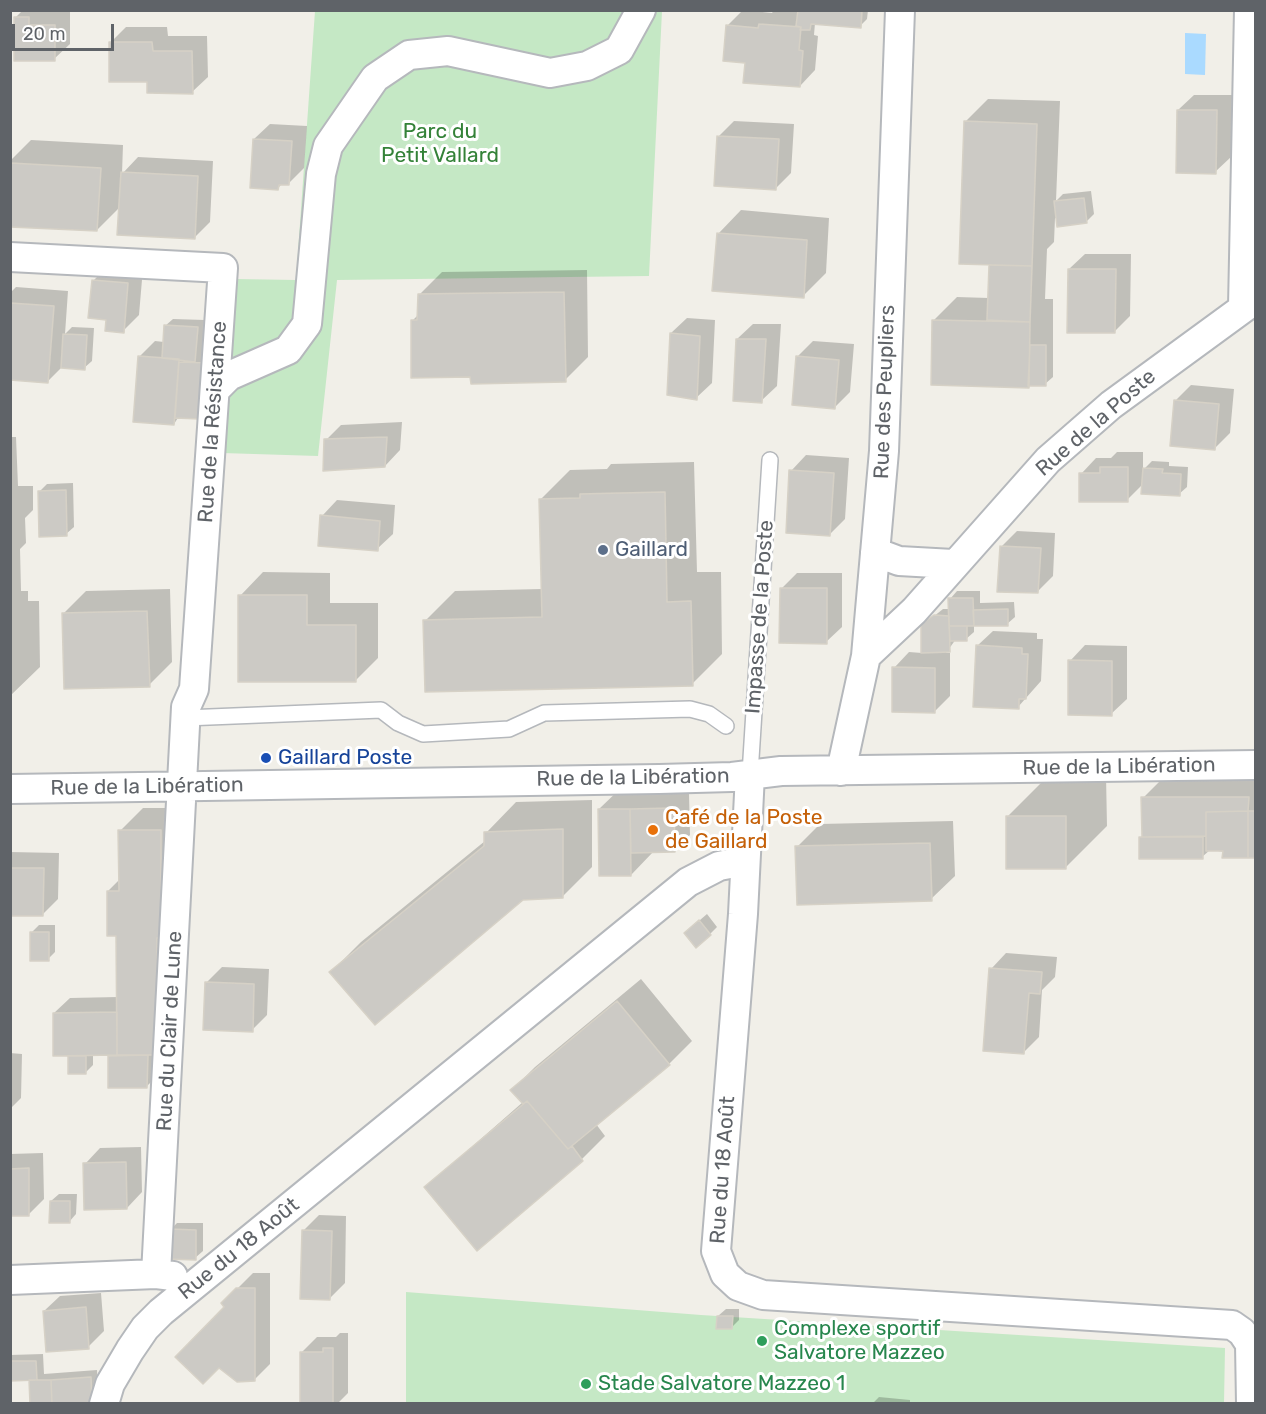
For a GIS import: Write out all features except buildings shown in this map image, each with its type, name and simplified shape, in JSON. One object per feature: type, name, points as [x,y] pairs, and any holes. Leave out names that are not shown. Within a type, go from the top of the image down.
[{"type":"street","points":[[216,389],[229,376],[288,350],[307,324],[321,174],[328,146],[375,78],[409,55],[448,51],[550,73],[587,66],[619,50],[642,10]]},
{"type":"street","name":"Rue des Peupliers","points":[[842,771],[866,656],[884,451],[900,10]]},
{"type":"street","points":[[1249,10],[1250,303]]},
{"type":"street","name":"Rue de la Résistance","points":[[10,257],[223,268],[194,689],[186,706],[181,787]]},
{"type":"street","name":"Rue de la Poste","points":[[866,656],[914,610],[1048,460],[1111,405],[1250,303]]},
{"type":"street","points":[[875,552],[899,561],[953,564]]},
{"type":"street","name":"Rue de la Libération","points":[[10,789],[659,779],[781,771],[1256,765]]},
{"type":"street","name":"Rue du 18 Août","points":[[750,774],[746,861],[716,1251],[721,1267],[731,1280],[746,1291],[763,1295],[1232,1325],[1242,1332],[1250,1344],[1251,1403]]},
{"type":"street","name":"Rue du Clair de Lune","points":[[156,1274],[181,787]]},
{"type":"street","name":"Rue du 18 Août","points":[[104,1404],[110,1384],[145,1328],[187,1291],[688,882],[718,866],[746,861]]},
{"type":"street","points":[[10,1280],[156,1274],[174,1276],[187,1291]]},
{"type":"lane","name":"Impasse de la Poste","points":[[750,774],[770,459]]},
{"type":"lane","points":[[185,718],[381,710],[398,723],[423,734],[509,729],[527,723],[544,713],[690,709],[709,714],[726,726]]},
{"type":"green space","name":"Parc du Petit Vallard","points":[[315,11],[662,11],[649,276],[337,280],[318,456],[222,453],[236,279],[296,280]]},
{"type":"green space","name":"Complexe sportif Salvatore Mazzeo","points":[[406,1292],[701,1315],[1225,1348],[1224,1403],[406,1404]]},
{"type":"water","points":[[1185,33],[1206,34],[1205,75],[1185,74]]},
{"type":"place","name":"Gaillard","points":[[603,550]]},
{"type":"place","name":"Gaillard Poste","points":[[266,758]]},
{"type":"place","name":"Café de la Poste de Gaillard","points":[[653,830]]},
{"type":"place","name":"Complexe sportif Salvatore Mazzeo","points":[[762,1341]]},
{"type":"place","name":"Stade Salvatore Mazzeo 1","points":[[586,1384]]}]
